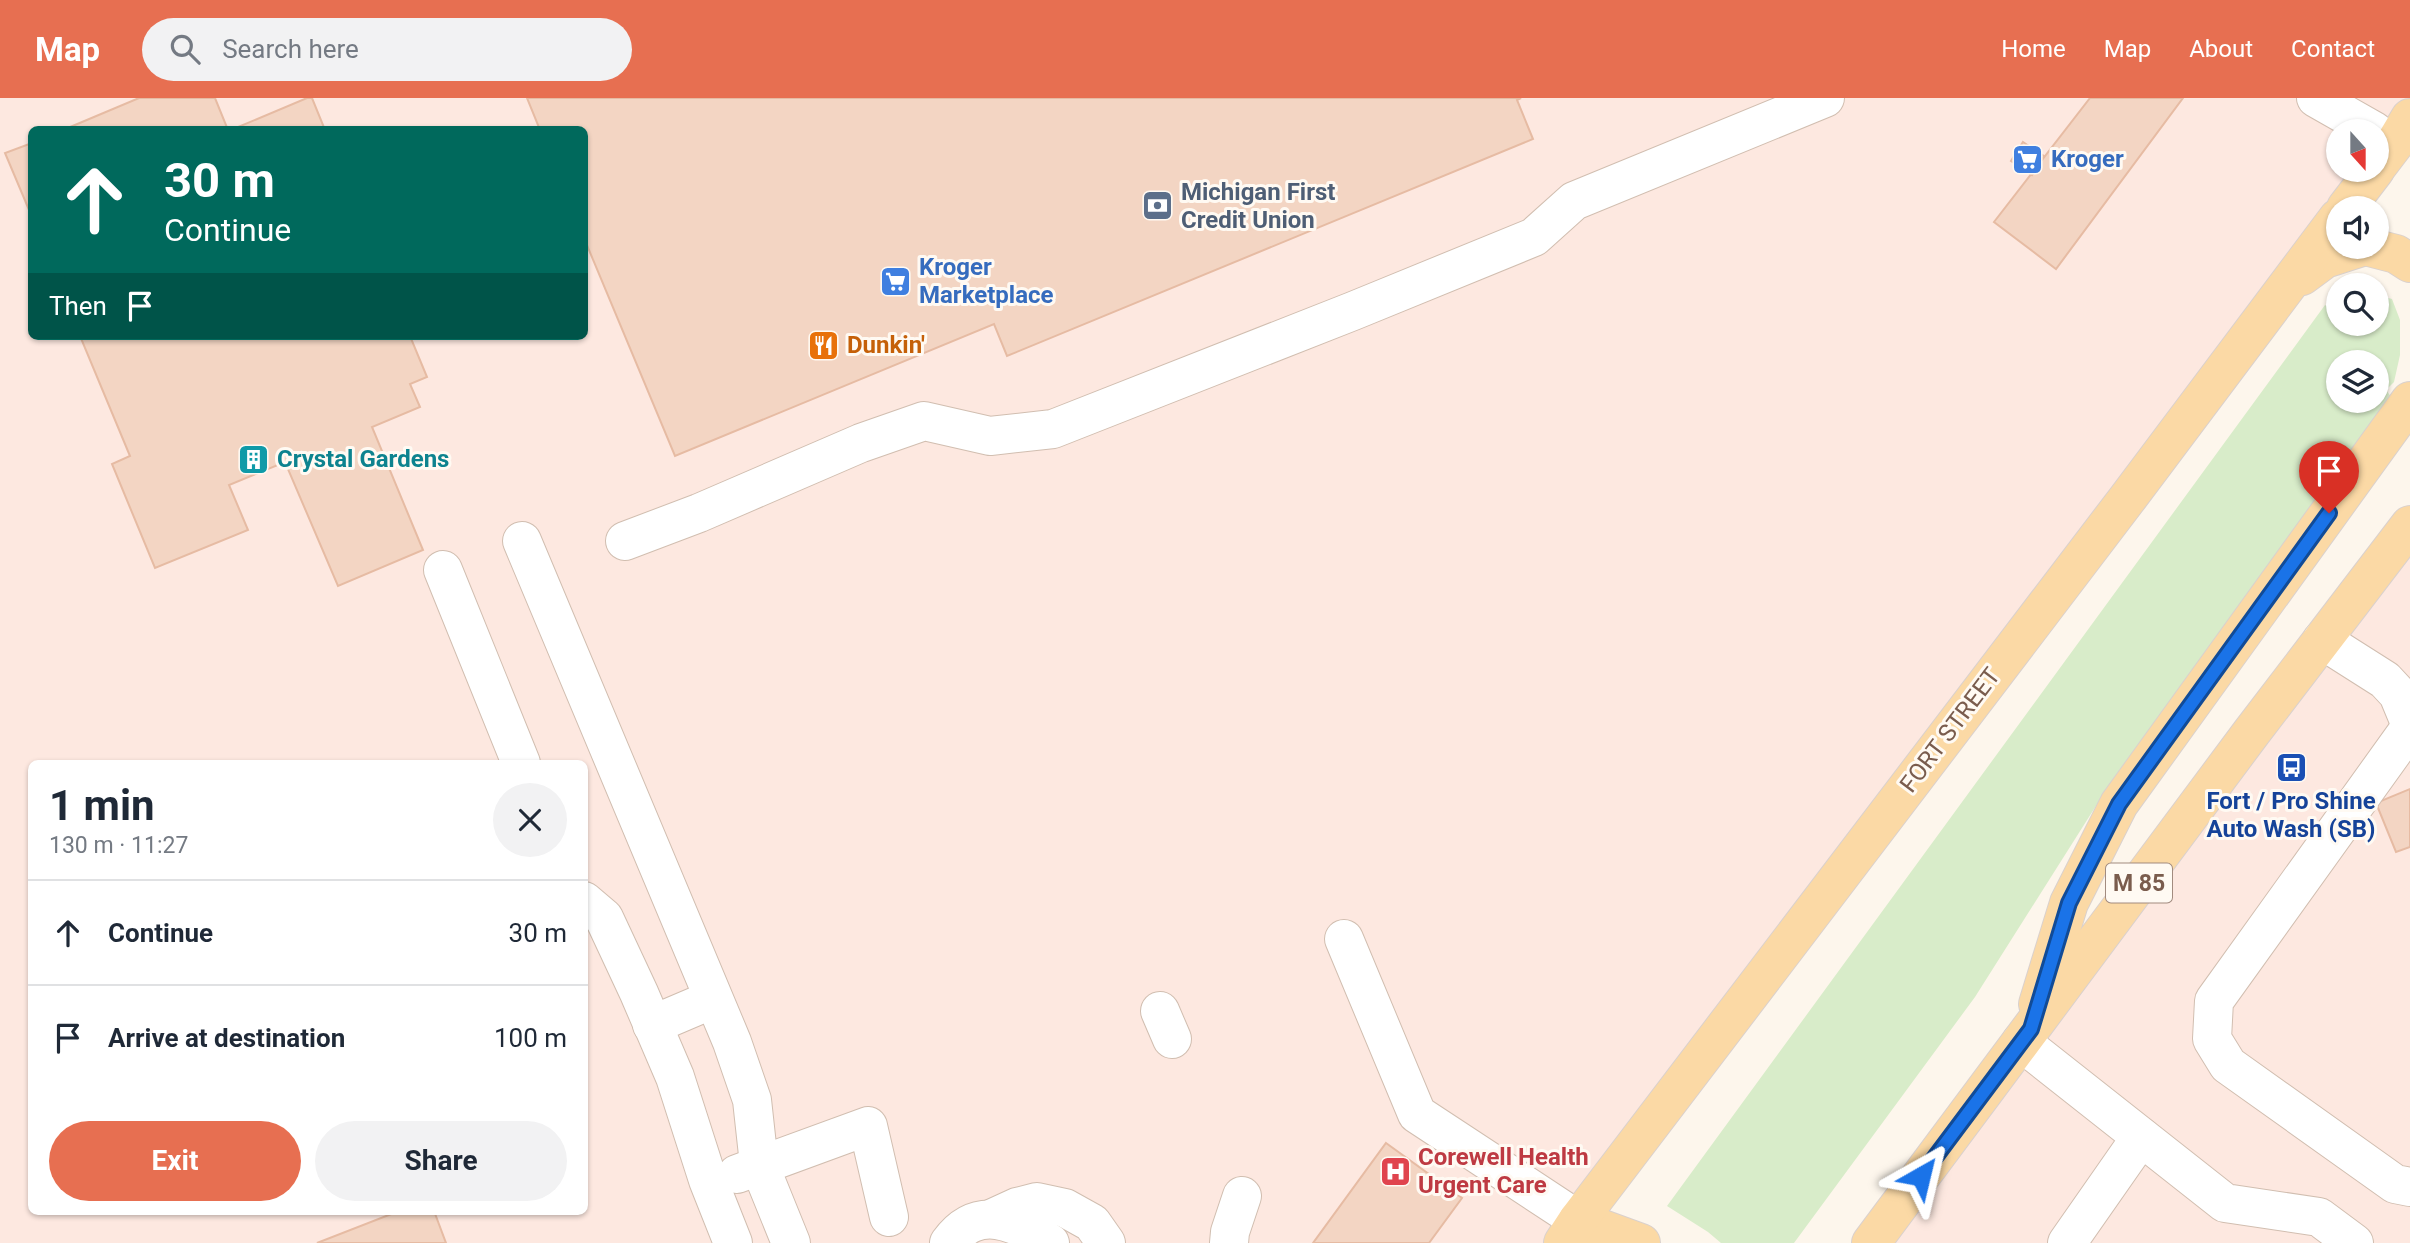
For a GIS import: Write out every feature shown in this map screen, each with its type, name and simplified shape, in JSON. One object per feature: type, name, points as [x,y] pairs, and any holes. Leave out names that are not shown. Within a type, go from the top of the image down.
[{"type":"main road","name":"FORT STREET","points":[[1570,1232],[2326,234]]},
{"type":"main road","points":[[2389,252],[2410,263]]},
{"type":"main road","points":[[2283,290],[2326,259]]},
{"type":"main road","points":[[2026,1036],[2069,903],[2119,804],[2410,401]]},
{"type":"main road","name":"M 85","points":[[1871,1243],[2410,526]]},
{"type":"main road","points":[[1570,1232],[1641,1243]]},
{"type":"lane","points":[[625,541],[699,513],[861,443],[923,421],[990,436],[1053,429],[1534,237],[1574,201],[1825,98]]},
{"type":"lane","points":[[2316,98],[2347,119]]},
{"type":"lane","points":[[522,541],[713,999],[752,1100],[759,1164],[791,1243]]},
{"type":"lane","points":[[443,570],[520,760]]},
{"type":"lane","points":[[2322,640],[2385,680],[2398,694],[2410,725],[2214,1001],[2212,1039],[2228,1065],[2395,1184],[2410,1187]]},
{"type":"lane","points":[[588,904],[604,918],[652,1025],[674,1077],[710,1186],[733,1243]]},
{"type":"lane","points":[[1344,939],[1418,1114],[1570,1232]]},
{"type":"lane","points":[[652,1025],[713,999]]},
{"type":"lane","points":[[2026,1036],[2141,1137],[2225,1203],[2319,1217],[2354,1243]]},
{"type":"lane","points":[[710,1186],[759,1164],[868,1126],[889,1217]]},
{"type":"lane","points":[[2067,1243],[2141,1137]]},
{"type":"lane","points":[[1229,1243],[1242,1196]]},
{"type":"lane","points":[[949,1243],[968,1224],[1037,1202],[1065,1208],[1092,1223],[1106,1243]]},
{"type":"lane","points":[[993,1218],[1022,1227],[1049,1243]]},
{"type":"shaded area","points":[[0,98],[2410,98],[2410,118],[2389,126],[2389,119],[2326,119],[2326,182],[2366,182],[2355,196],[2326,196],[2326,235],[1563,1243],[0,1243]]},
{"type":"shaded area","points":[[2410,525],[2410,1243],[1871,1243]]},
{"type":"green space","points":[[2389,298],[2392,299],[2400,320],[2400,355],[2394,382],[2389,387],[2389,350],[2326,350],[2326,413],[2381,413],[2113,779],[1975,997],[1794,1243],[1721,1243],[1667,1206],[2325,305],[2326,336],[2389,336]]},
{"type":"building","points":[[139,98],[215,98],[226,126],[72,126]]},
{"type":"building","points":[[312,98],[323,126],[240,126]]},
{"type":"building","name":"Kroger Marketplace","points":[[527,98],[1521,98],[1517,100],[1533,139],[1007,356],[994,324],[675,456],[588,248],[588,126],[538,126]]},
{"type":"building","points":[[2090,98],[2183,98],[2056,269],[1994,222]]},
{"type":"building","name":"Kroger","points":[[2023,142],[2044,156],[2032,175],[2011,161]]},
{"type":"building","points":[[28,144],[28,208],[5,153]]},
{"type":"building","name":"Crystal Gardens","points":[[82,340],[412,340],[427,377],[410,384],[420,407],[372,427],[423,550],[338,586],[285,462],[229,485],[248,530],[155,568],[112,464],[130,456]]},
{"type":"building","points":[[2410,789],[2410,847],[2396,852],[2376,803]]},
{"type":"building","name":"Corewell Health Urgent Care","points":[[1386,1143],[1462,1198],[1429,1243],[1313,1243]]},
{"type":"building","points":[[389,1215],[436,1215],[446,1243],[317,1243]]},
{"type":"place","name":"Kroger","points":[[2028,159]]},
{"type":"place","name":"Michigan First Credit Union","points":[[1158,206]]},
{"type":"place","name":"Kroger Marketplace","points":[[896,281]]},
{"type":"place","name":"Dunkin'","points":[[824,345]]},
{"type":"place","name":"Crystal Gardens","points":[[254,459]]},
{"type":"place","name":"Fort / Pro Shine Auto Wash (SB)","points":[[2291,767]]},
{"type":"place","name":"Corewell Health Urgent Care","points":[[1395,1171]]},
{"type":"route","points":[[1921,1176],[2031,1029],[2069,903],[2119,804],[2329,513]]}]
